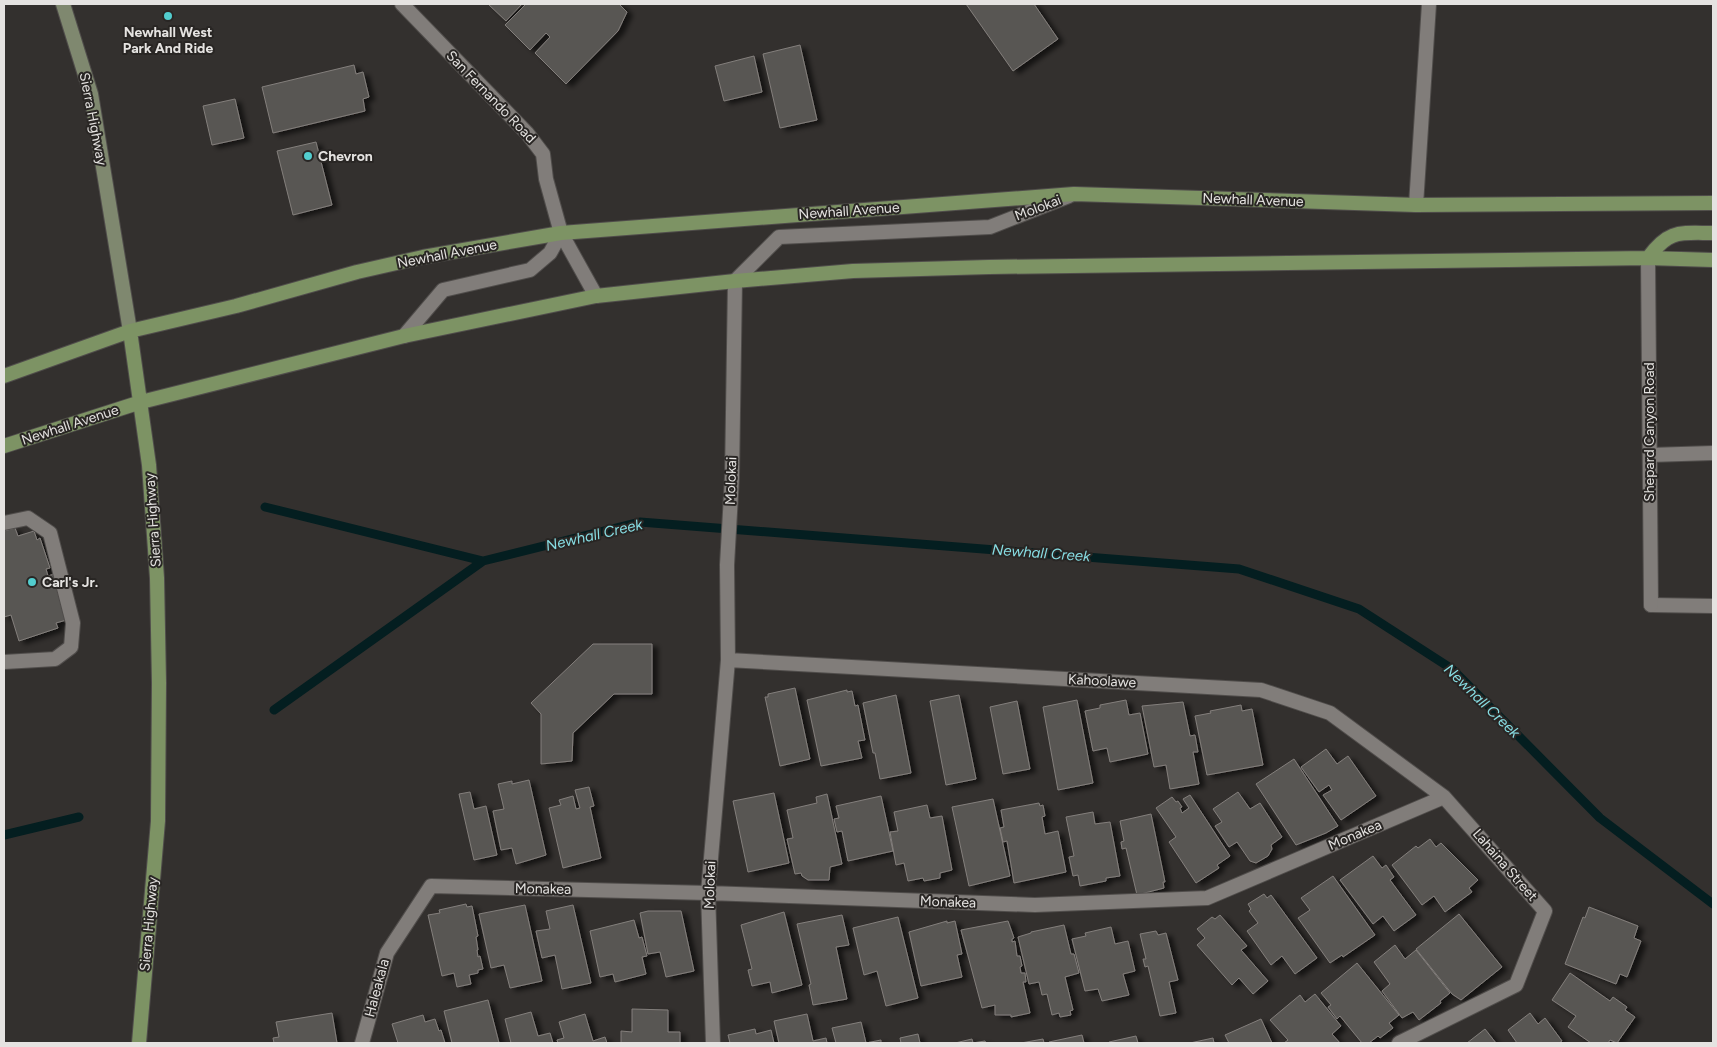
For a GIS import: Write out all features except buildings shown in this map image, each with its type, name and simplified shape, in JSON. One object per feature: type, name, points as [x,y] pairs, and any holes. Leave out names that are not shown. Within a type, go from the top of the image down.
[{"type":"main road","name":"Sierra Highway","points":[[63,4],[91,94],[130,331],[149,465],[156,569],[159,683],[158,821],[139,1043]]},
{"type":"main road","name":"Newhall Avenue","points":[[4,376],[130,331],[236,306],[357,272],[424,257],[561,233],[1074,194],[1416,205],[1713,204]]},
{"type":"main road","points":[[1648,258],[1658,244],[1668,237],[1679,233],[1713,233]]},
{"type":"main road","name":"Newhall Avenue","points":[[4,446],[141,402],[404,336],[596,296],[735,281],[853,272],[989,267],[1648,258],[1713,260]]},
{"type":"street","name":"San Fernando Road","points":[[402,4],[527,133],[543,154],[546,179],[561,233],[596,296]]},
{"type":"street","points":[[1416,205],[1429,4]]},
{"type":"street","name":"Molokai","points":[[713,1043],[708,893],[728,660],[727,565],[732,476],[735,281],[779,237],[990,227],[1074,194]]},
{"type":"street","points":[[404,336],[443,290],[530,270],[550,253],[561,233]]},
{"type":"street","name":"Shepard Canyon Road","points":[[1648,258],[1650,605],[1713,606]]},
{"type":"street","points":[[1650,455],[1713,453]]},
{"type":"street","points":[[4,522],[28,518],[50,533],[73,623],[71,647],[55,659],[4,662]]},
{"type":"street","name":"Kahoolawe","points":[[728,660],[1261,690],[1330,713],[1444,797]]},
{"type":"street","name":"Monakea","points":[[431,886],[708,893],[1034,905],[1207,898],[1444,797]]},
{"type":"street","name":"Lahaina Street","points":[[1399,1043],[1516,985],[1544,911],[1444,797]]},
{"type":"street","name":"Haleakala","points":[[362,1043],[387,952],[431,886]]},
{"type":"waterway","name":"Newhall Creek","points":[[265,507],[483,561],[640,522],[1239,569],[1359,609],[1452,669],[1600,818],[1713,904]]},
{"type":"waterway","points":[[274,710],[483,561]]},
{"type":"waterway","points":[[4,835],[79,817]]},
{"type":"place","name":"Newhall West Park And Ride","points":[[168,16]]},
{"type":"place","name":"Chevron","points":[[308,156]]},
{"type":"place","name":"Carl's Jr.","points":[[32,582]]}]
